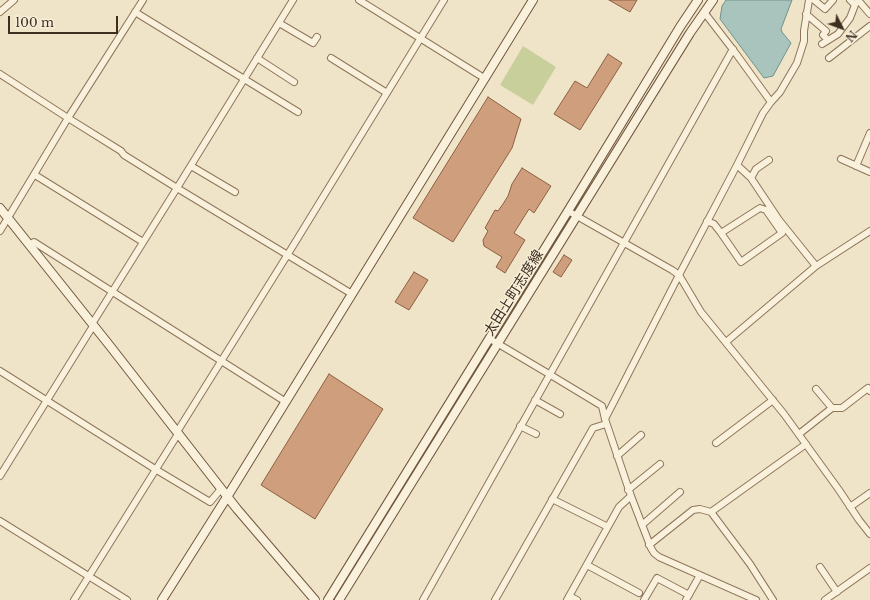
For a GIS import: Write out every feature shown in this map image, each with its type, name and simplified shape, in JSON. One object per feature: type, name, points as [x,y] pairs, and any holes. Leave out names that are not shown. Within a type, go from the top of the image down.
[{"type":"main road","points":[[162,600],[286,402],[533,0]]},
{"type":"main road","name":"太田上町志度線","points":[[339,600],[690,33],[713,0]]},
{"type":"main road","points":[[694,2],[704,12]]},
{"type":"main road","name":"太田上町志度線","points":[[328,600],[490,339],[694,2]]},
{"type":"main road","points":[[0,208],[227,497],[314,600]]},
{"type":"street","points":[[1,9],[14,0]]},
{"type":"street","points":[[0,231],[68,118],[143,0]]},
{"type":"street","points":[[0,476],[112,291],[292,2],[284,0]]},
{"type":"street","points":[[359,0],[484,78]]},
{"type":"street","points":[[74,600],[444,0]]},
{"type":"street","points":[[495,600],[593,428],[606,421],[679,275],[763,113],[780,92],[797,63],[804,41],[806,14],[809,0]]},
{"type":"street","points":[[814,0],[830,14]]},
{"type":"street","points":[[825,9],[833,0]]},
{"type":"street","points":[[806,14],[826,31],[823,35],[825,42],[838,34],[850,18],[855,5],[850,0]]},
{"type":"street","points":[[858,0],[870,14]]},
{"type":"street","points":[[135,12],[298,112]]},
{"type":"street","points":[[704,12],[771,102]]},
{"type":"street","points":[[279,22],[313,44],[318,37]]},
{"type":"street","points":[[829,58],[870,26]]},
{"type":"street","points":[[838,34],[846,44]]},
{"type":"street","points":[[423,600],[733,49]]},
{"type":"street","points":[[257,58],[294,82]]},
{"type":"street","points":[[331,58],[387,93]]},
{"type":"street","points":[[0,74],[121,151],[124,155],[352,294]]},
{"type":"street","points":[[856,166],[870,133]]},
{"type":"street","points":[[841,159],[870,172]]},
{"type":"street","points":[[751,178],[756,169],[769,160]]},
{"type":"street","points":[[737,165],[751,178],[779,220],[816,266]]},
{"type":"street","points":[[191,166],[235,192]]},
{"type":"street","points":[[34,175],[143,242]]},
{"type":"street","points":[[707,221],[714,224],[741,262],[782,233],[766,210],[760,208],[721,233]]},
{"type":"street","points":[[568,211],[679,275],[701,312],[799,434],[870,534]]},
{"type":"street","points":[[726,342],[816,266],[870,231]]},
{"type":"street","points":[[30,246],[34,242],[286,402]]},
{"type":"street","points":[[490,339],[602,406],[630,493],[649,545],[654,553],[659,557],[756,600]]},
{"type":"street","points":[[0,371],[210,502],[221,489]]},
{"type":"street","points":[[816,388],[832,408]]},
{"type":"street","points":[[799,434],[832,408],[842,408],[869,388]]},
{"type":"street","points":[[535,400],[560,414]]},
{"type":"street","points":[[716,442],[773,400]]},
{"type":"street","points":[[520,426],[536,434]]},
{"type":"street","points":[[617,456],[641,435]]},
{"type":"street","points":[[711,512],[806,444]]},
{"type":"street","points":[[577,600],[568,598],[620,507],[630,493],[660,464]]},
{"type":"street","points":[[642,525],[680,492]]},
{"type":"street","points":[[850,507],[870,493]]},
{"type":"street","points":[[552,499],[608,527]]},
{"type":"street","points":[[649,545],[693,510],[700,509],[711,512],[750,564],[773,600]]},
{"type":"street","points":[[0,521],[127,600]]},
{"type":"street","points":[[587,565],[638,593]]},
{"type":"street","points":[[820,567],[836,592]]},
{"type":"street","points":[[825,600],[870,568]]},
{"type":"street","points":[[644,600],[657,578],[687,598],[700,575]]},
{"type":"green space","points":[[523,46],[556,67],[533,105],[500,85]]},
{"type":"water","points":[[726,0],[792,0],[781,29],[791,43],[773,76],[764,78],[720,19],[722,6]]},
{"type":"building","points":[[609,0],[637,0],[630,12]]},
{"type":"building","points":[[608,54],[622,63],[580,130],[554,114],[575,81],[587,88]]},
{"type":"building","points":[[488,97],[521,119],[512,148],[453,242],[413,218]]},
{"type":"building","points":[[522,168],[551,186],[534,213],[529,209],[514,233],[525,240],[505,273],[496,267],[502,257],[484,246],[483,240],[488,231],[485,228],[495,210],[498,211],[508,196],[512,184]]},
{"type":"building","points":[[564,255],[572,260],[561,277],[553,272]]},
{"type":"building","points":[[414,272],[428,280],[409,310],[395,302]]},
{"type":"building","points":[[329,374],[383,409],[315,519],[261,485]]}]
